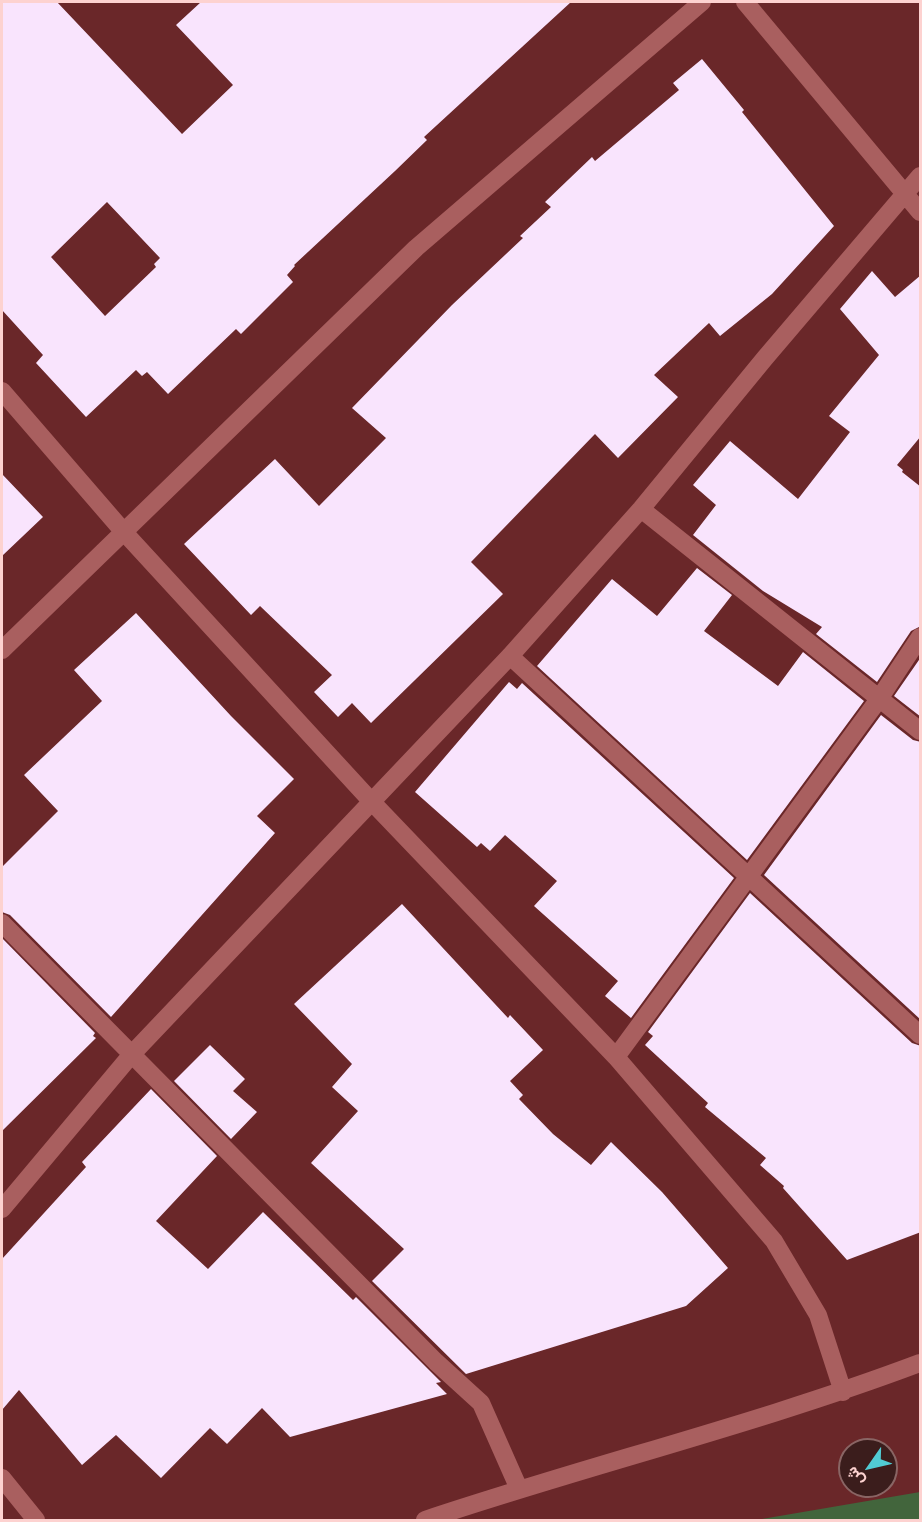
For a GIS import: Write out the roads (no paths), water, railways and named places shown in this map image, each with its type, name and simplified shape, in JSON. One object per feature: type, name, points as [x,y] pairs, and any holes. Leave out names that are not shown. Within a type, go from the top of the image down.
[{"type":"street","points":[[2,650],[416,248],[702,2]]},
{"type":"street","points":[[745,2],[921,212]]},
{"type":"street","points":[[2,1209],[132,1054],[510,656],[641,509],[765,358],[921,176]]},
{"type":"street","points":[[2,391],[123,531],[372,802],[616,1057],[774,1241],[818,1315],[843,1392]]},
{"type":"street","points":[[641,509],[921,731]]},
{"type":"street","points":[[616,1057],[879,699],[921,637]]},
{"type":"street","points":[[510,656],[921,1035]]},
{"type":"street","points":[[2,923],[436,1362],[481,1403],[519,1489]]},
{"type":"street","points":[[425,1521],[519,1489],[843,1392],[921,1364]]},
{"type":"street","points":[[2,1478],[36,1521]]}]
